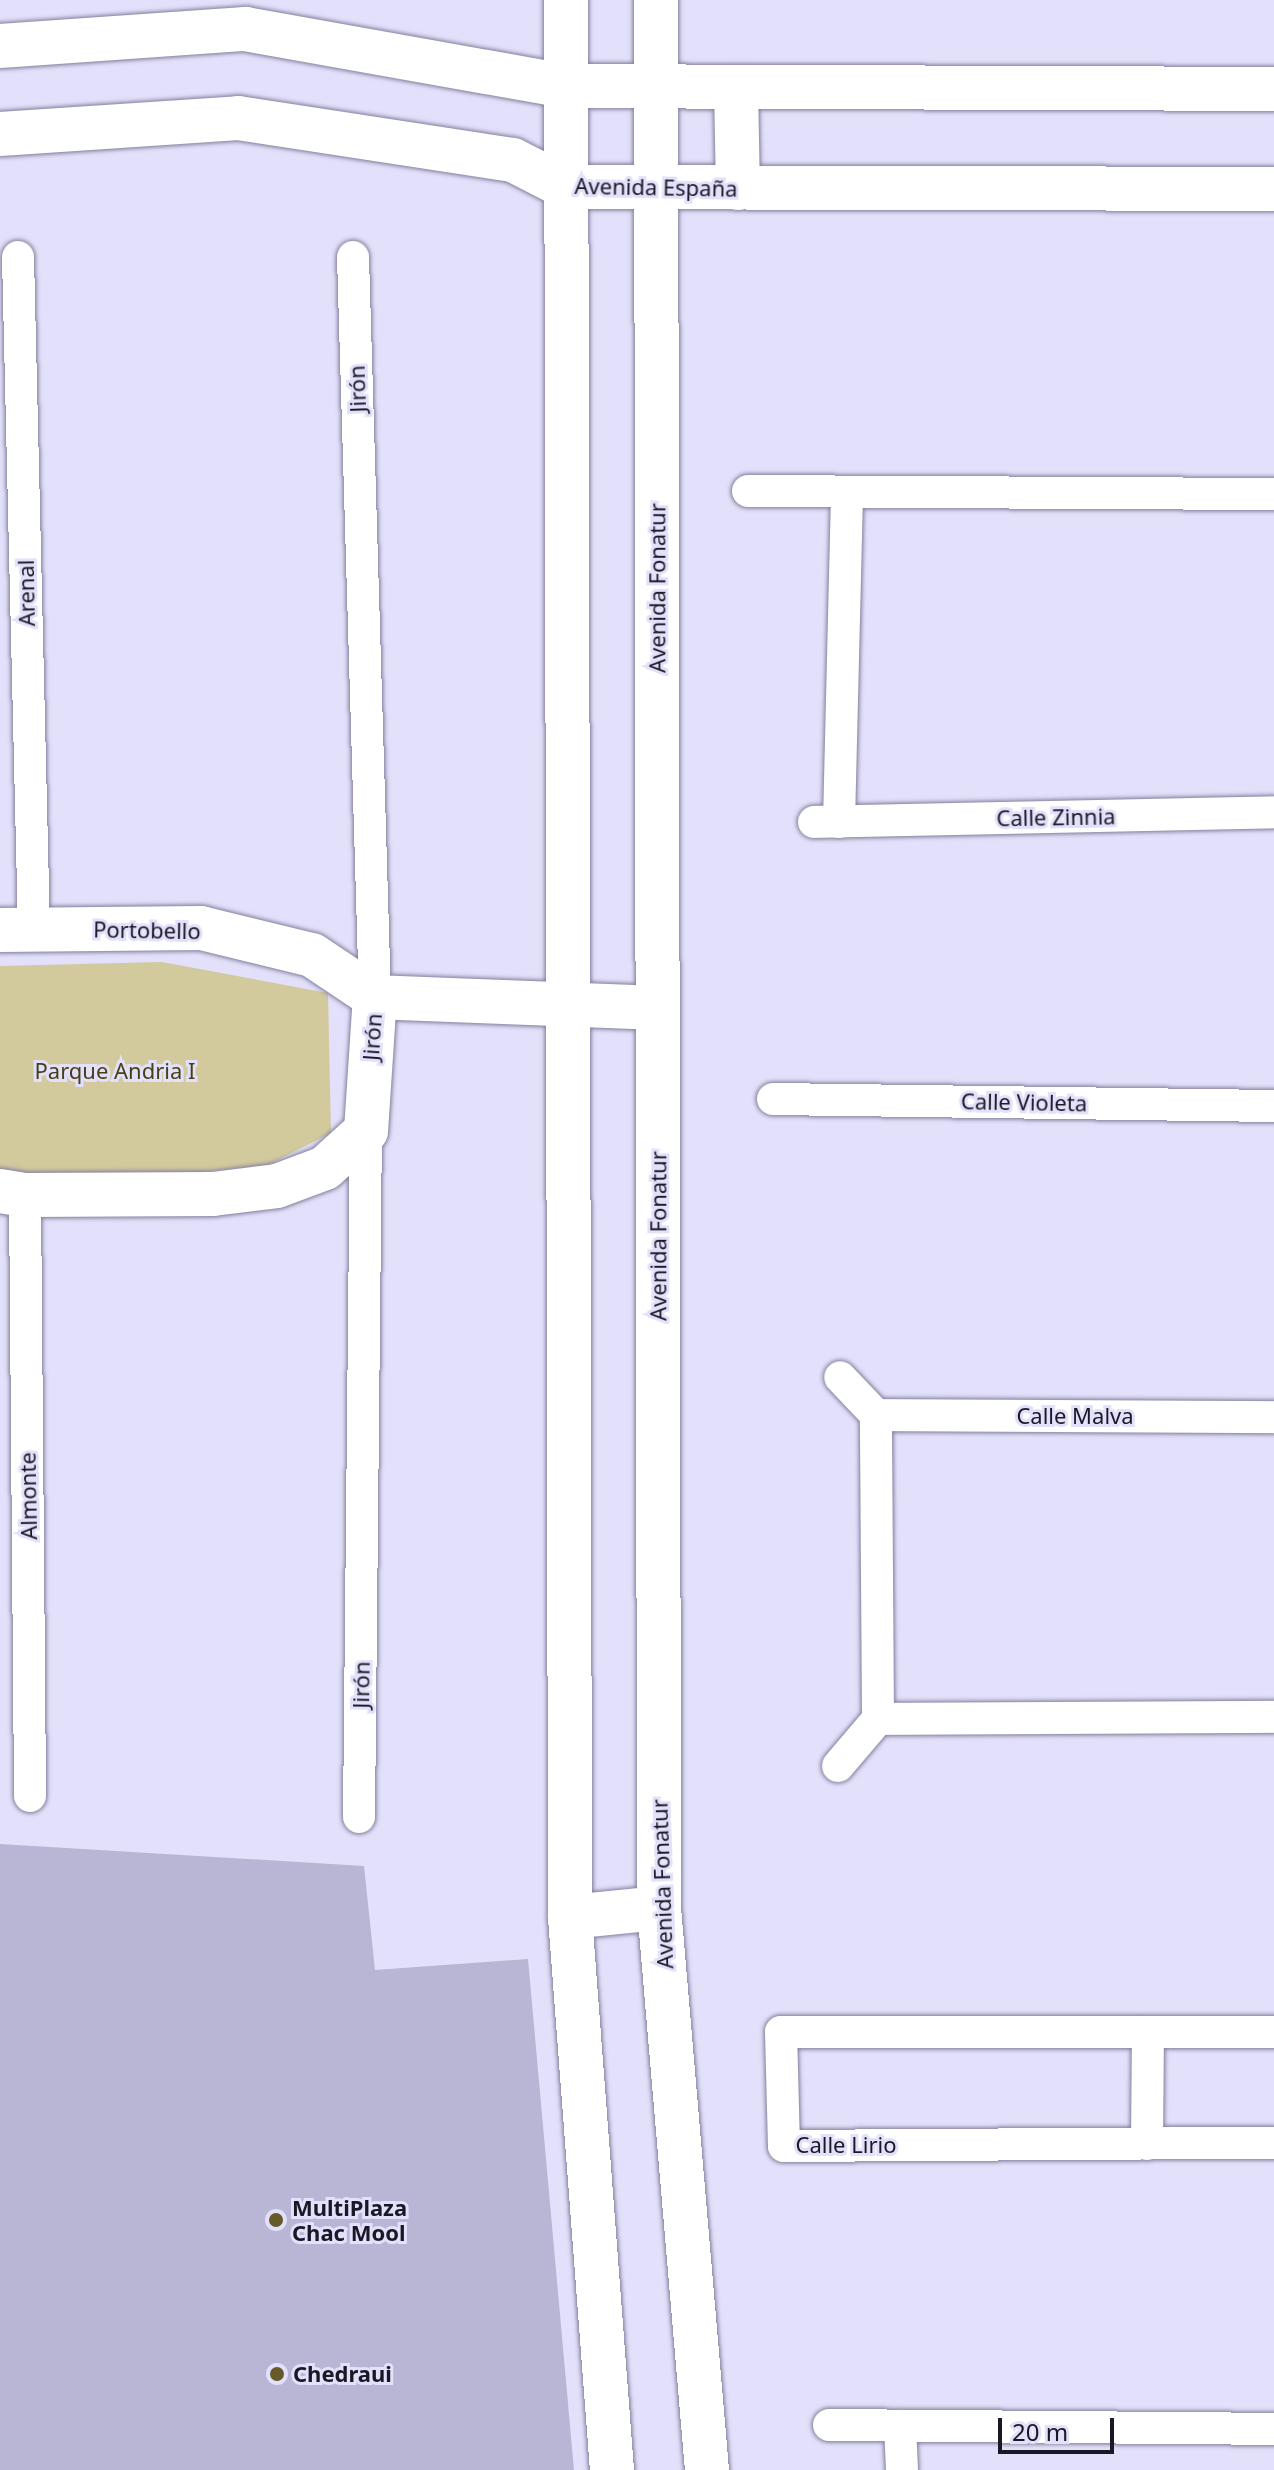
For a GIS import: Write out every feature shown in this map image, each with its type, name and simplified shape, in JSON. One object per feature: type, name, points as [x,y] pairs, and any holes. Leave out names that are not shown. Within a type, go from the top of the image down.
[{"type":"main road","points":[[566,0],[570,1917],[612,2470]]},
{"type":"main road","name":"Avenida Fonatur","points":[[656,0],[659,1908],[707,2470]]},
{"type":"main road","points":[[0,46],[245,29],[566,86],[1274,89]]},
{"type":"main road","points":[[736,87],[738,188]]},
{"type":"main road","name":"Avenida España","points":[[0,134],[238,118],[513,160],[566,187],[1274,189]]},
{"type":"main road","name":"Portobello","points":[[17,930],[201,928],[312,955],[375,997]]},
{"type":"main road","points":[[375,997],[658,1008]]},
{"type":"main road","name":"Jirón","points":[[366,1131],[375,997]]},
{"type":"main road","points":[[12,1193],[213,1194],[277,1186],[325,1168],[366,1131]]},
{"type":"main road","points":[[570,1917],[659,1908]]},
{"type":"street","name":"Arenal","points":[[17,930],[18,257]]},
{"type":"street","name":"Jirón","points":[[353,257],[375,997]]},
{"type":"street","points":[[748,491],[847,494],[1274,494]]},
{"type":"street","name":"Calle Zinnia","points":[[847,494],[826,822],[1274,812]]},
{"type":"street","name":"Calle Violeta","points":[[773,1099],[1274,1106]]},
{"type":"street","name":"Jirón","points":[[359,1817],[366,1131]]},
{"type":"street","name":"Almonte","points":[[12,1193],[30,1796]]},
{"type":"street","points":[[838,1766],[878,1719],[876,1415],[840,1377]]},
{"type":"street","name":"Calle Malva","points":[[876,1415],[1274,1417]]},
{"type":"street","points":[[878,1719],[1274,1717]]},
{"type":"street","name":"Calle Lirio","points":[[1274,2032],[781,2032],[784,2146],[1274,2143]]},
{"type":"street","points":[[1147,2144],[1148,2032]]},
{"type":"street","points":[[829,2425],[1274,2429]]},
{"type":"street","points":[[900,2426],[902,2470]]},
{"type":"green space","name":"Parque Andria I","points":[[162,962],[328,993],[331,1133],[268,1165],[92,1183],[0,1175],[0,966]]},
{"type":"building","name":"MultiPlaza Chac Mool","points":[[0,1844],[364,1866],[375,1970],[528,1959],[574,2470],[0,2470]]},
{"type":"place","name":"MultiPlaza Chac Mool","points":[[276,2220]]},
{"type":"place","name":"Chedraui","points":[[277,2374]]}]
